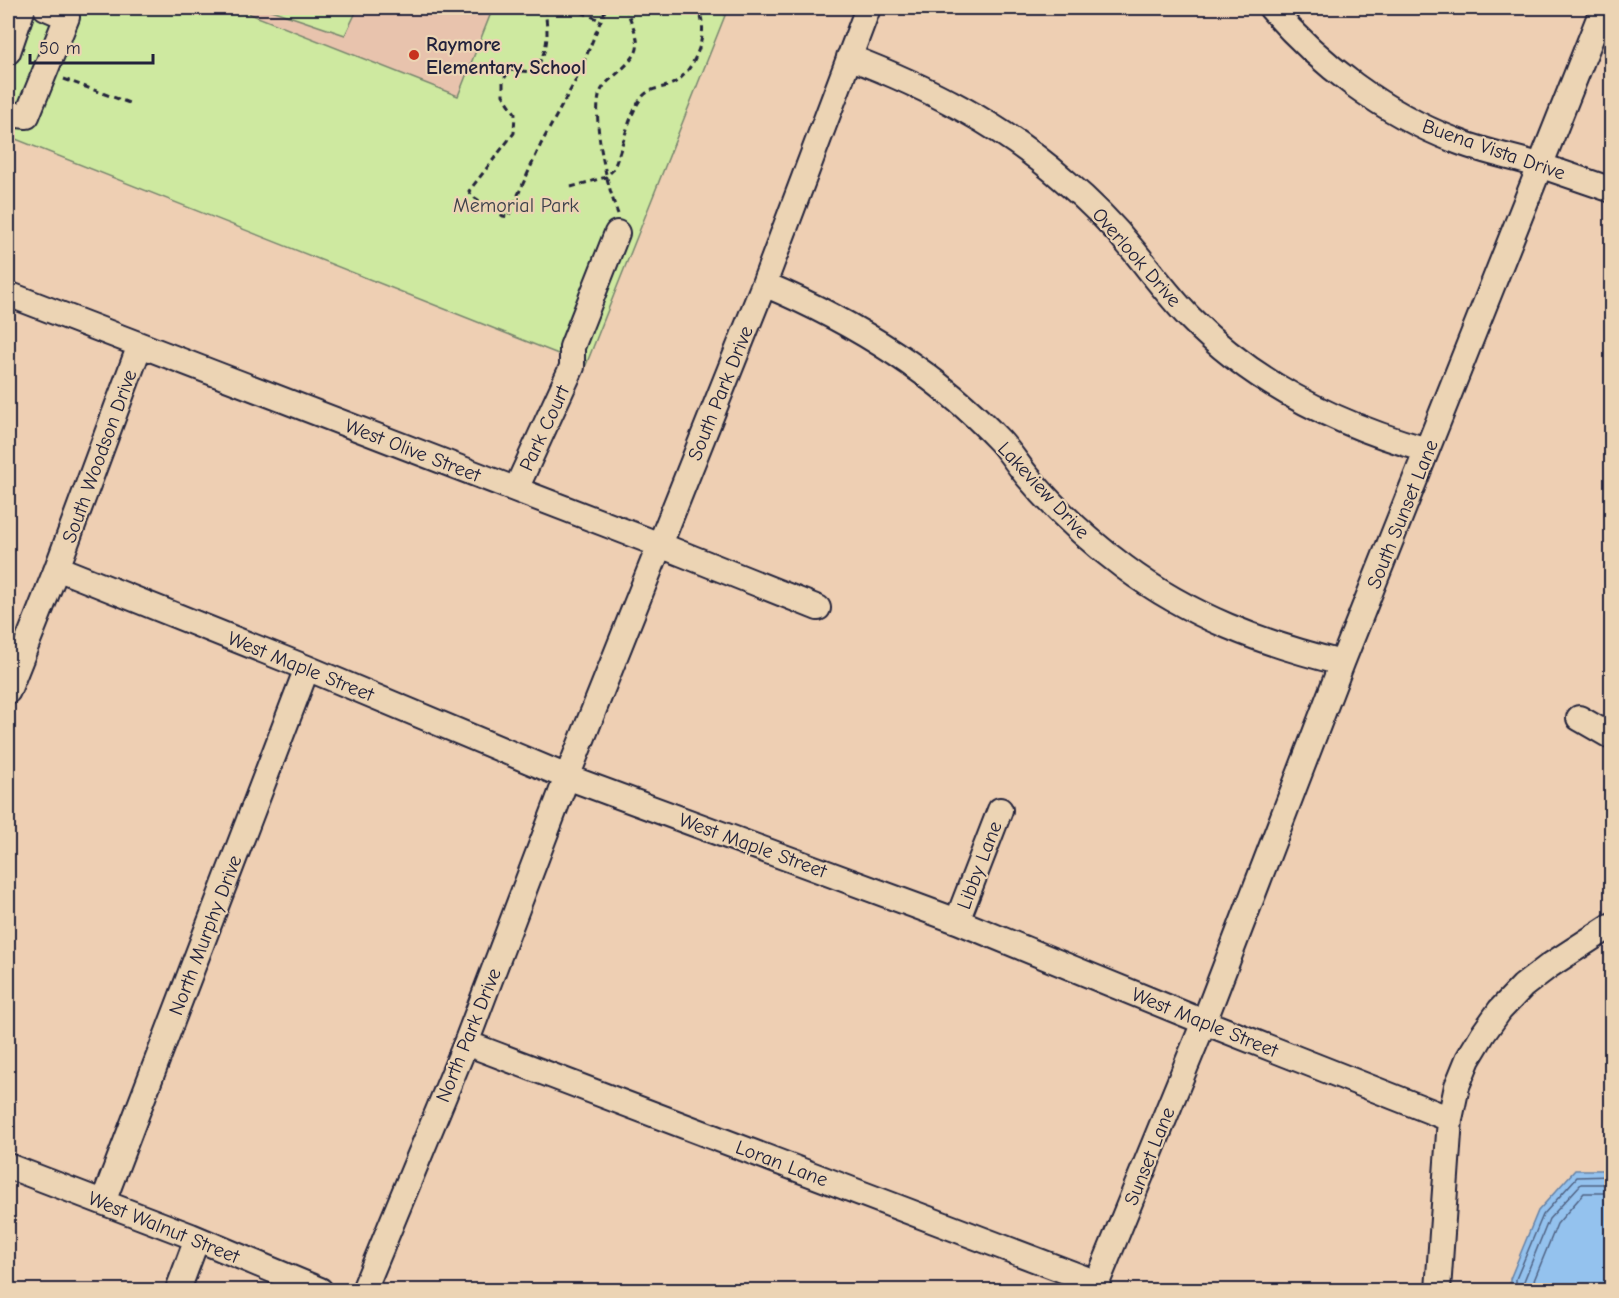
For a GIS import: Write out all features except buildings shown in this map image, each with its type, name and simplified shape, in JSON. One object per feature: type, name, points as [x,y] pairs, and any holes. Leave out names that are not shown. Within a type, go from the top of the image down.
[{"type":"street","points":[[8,52],[23,8]]},
{"type":"street","points":[[8,114],[27,116],[67,17],[46,8]]},
{"type":"street","name":"South Park Drive","points":[[567,777],[764,284],[868,8]]},
{"type":"street","name":"Buena Vista Drive","points":[[1271,8],[1315,54],[1347,80],[1380,103],[1416,123],[1454,140],[1611,190]]},
{"type":"street","name":"South Sunset Lane","points":[[1204,1022],[1342,663],[1603,8]]},
{"type":"street","name":"Overlook Drive","points":[[849,57],[897,75],[946,99],[1029,152],[1095,209],[1133,249],[1161,286],[1191,318],[1223,348],[1259,375],[1296,398],[1343,422],[1385,438],[1427,450]]},
{"type":"street","name":"Park Court","points":[[516,489],[572,367],[572,347],[617,233]]},
{"type":"street","name":"Lakeview Drive","points":[[764,284],[801,299],[851,325],[889,348],[926,375],[961,403],[1001,442],[1027,476],[1088,538],[1165,594],[1207,617],[1250,636],[1296,652],[1342,663]]},
{"type":"street","name":"West Olive Street","points":[[8,294],[818,608]]},
{"type":"street","name":"South Woodson Drive","points":[[8,691],[57,568],[140,345]]},
{"type":"street","name":"West Maple Street","points":[[57,568],[307,668],[567,777],[957,921],[1450,1119]]},
{"type":"street","name":"North Murphy Drive","points":[[103,1202],[307,668]]},
{"type":"street","points":[[1579,718],[1611,738]]},
{"type":"street","name":"North Park Drive","points":[[364,1290],[466,1043],[567,777]]},
{"type":"street","name":"Libby Lane","points":[[957,921],[1000,810]]},
{"type":"street","points":[[1438,1290],[1450,1119],[1457,1086],[1468,1059],[1482,1034],[1500,1010],[1523,986],[1611,925]]},
{"type":"street","name":"Sunset Lane","points":[[1096,1287],[1204,1022]]},
{"type":"street","name":"Loran Lane","points":[[466,1043],[1096,1287]]},
{"type":"street","name":"West Walnut Street","points":[[8,1166],[197,1239],[320,1290]]},
{"type":"street","points":[[178,1290],[197,1239]]},
{"type":"path","points":[[545,8],[548,41],[542,60],[533,72],[509,70],[503,81],[503,95],[515,113],[514,133],[469,191],[472,196],[508,217],[541,144],[578,76],[606,8]]},
{"type":"path","points":[[572,8],[600,20]]},
{"type":"path","points":[[617,233],[624,229],[606,177],[598,121],[599,95],[604,85],[638,53],[638,39],[626,8]]},
{"type":"path","points":[[571,187],[606,177],[613,170],[634,111],[642,97],[648,91],[672,84],[686,72],[703,35],[704,25],[700,12],[696,8]]},
{"type":"path","points":[[45,73],[132,104]]},
{"type":"shaded area","name":"Raymore Elementary School","points":[[247,8],[493,8],[458,96],[250,14]]},
{"type":"green space","name":"Memorial Park","points":[[22,8],[247,8],[250,14],[458,96],[493,8],[728,8],[586,365],[8,136],[8,41]]},
{"type":"green space","points":[[265,8],[358,8],[345,35]]},
{"type":"water","points":[[1575,1170],[1611,1170],[1611,1279],[1606,1290],[1510,1290],[1510,1279],[1538,1211]]},
{"type":"place","name":"Raymore Elementary School","points":[[414,55]]}]
